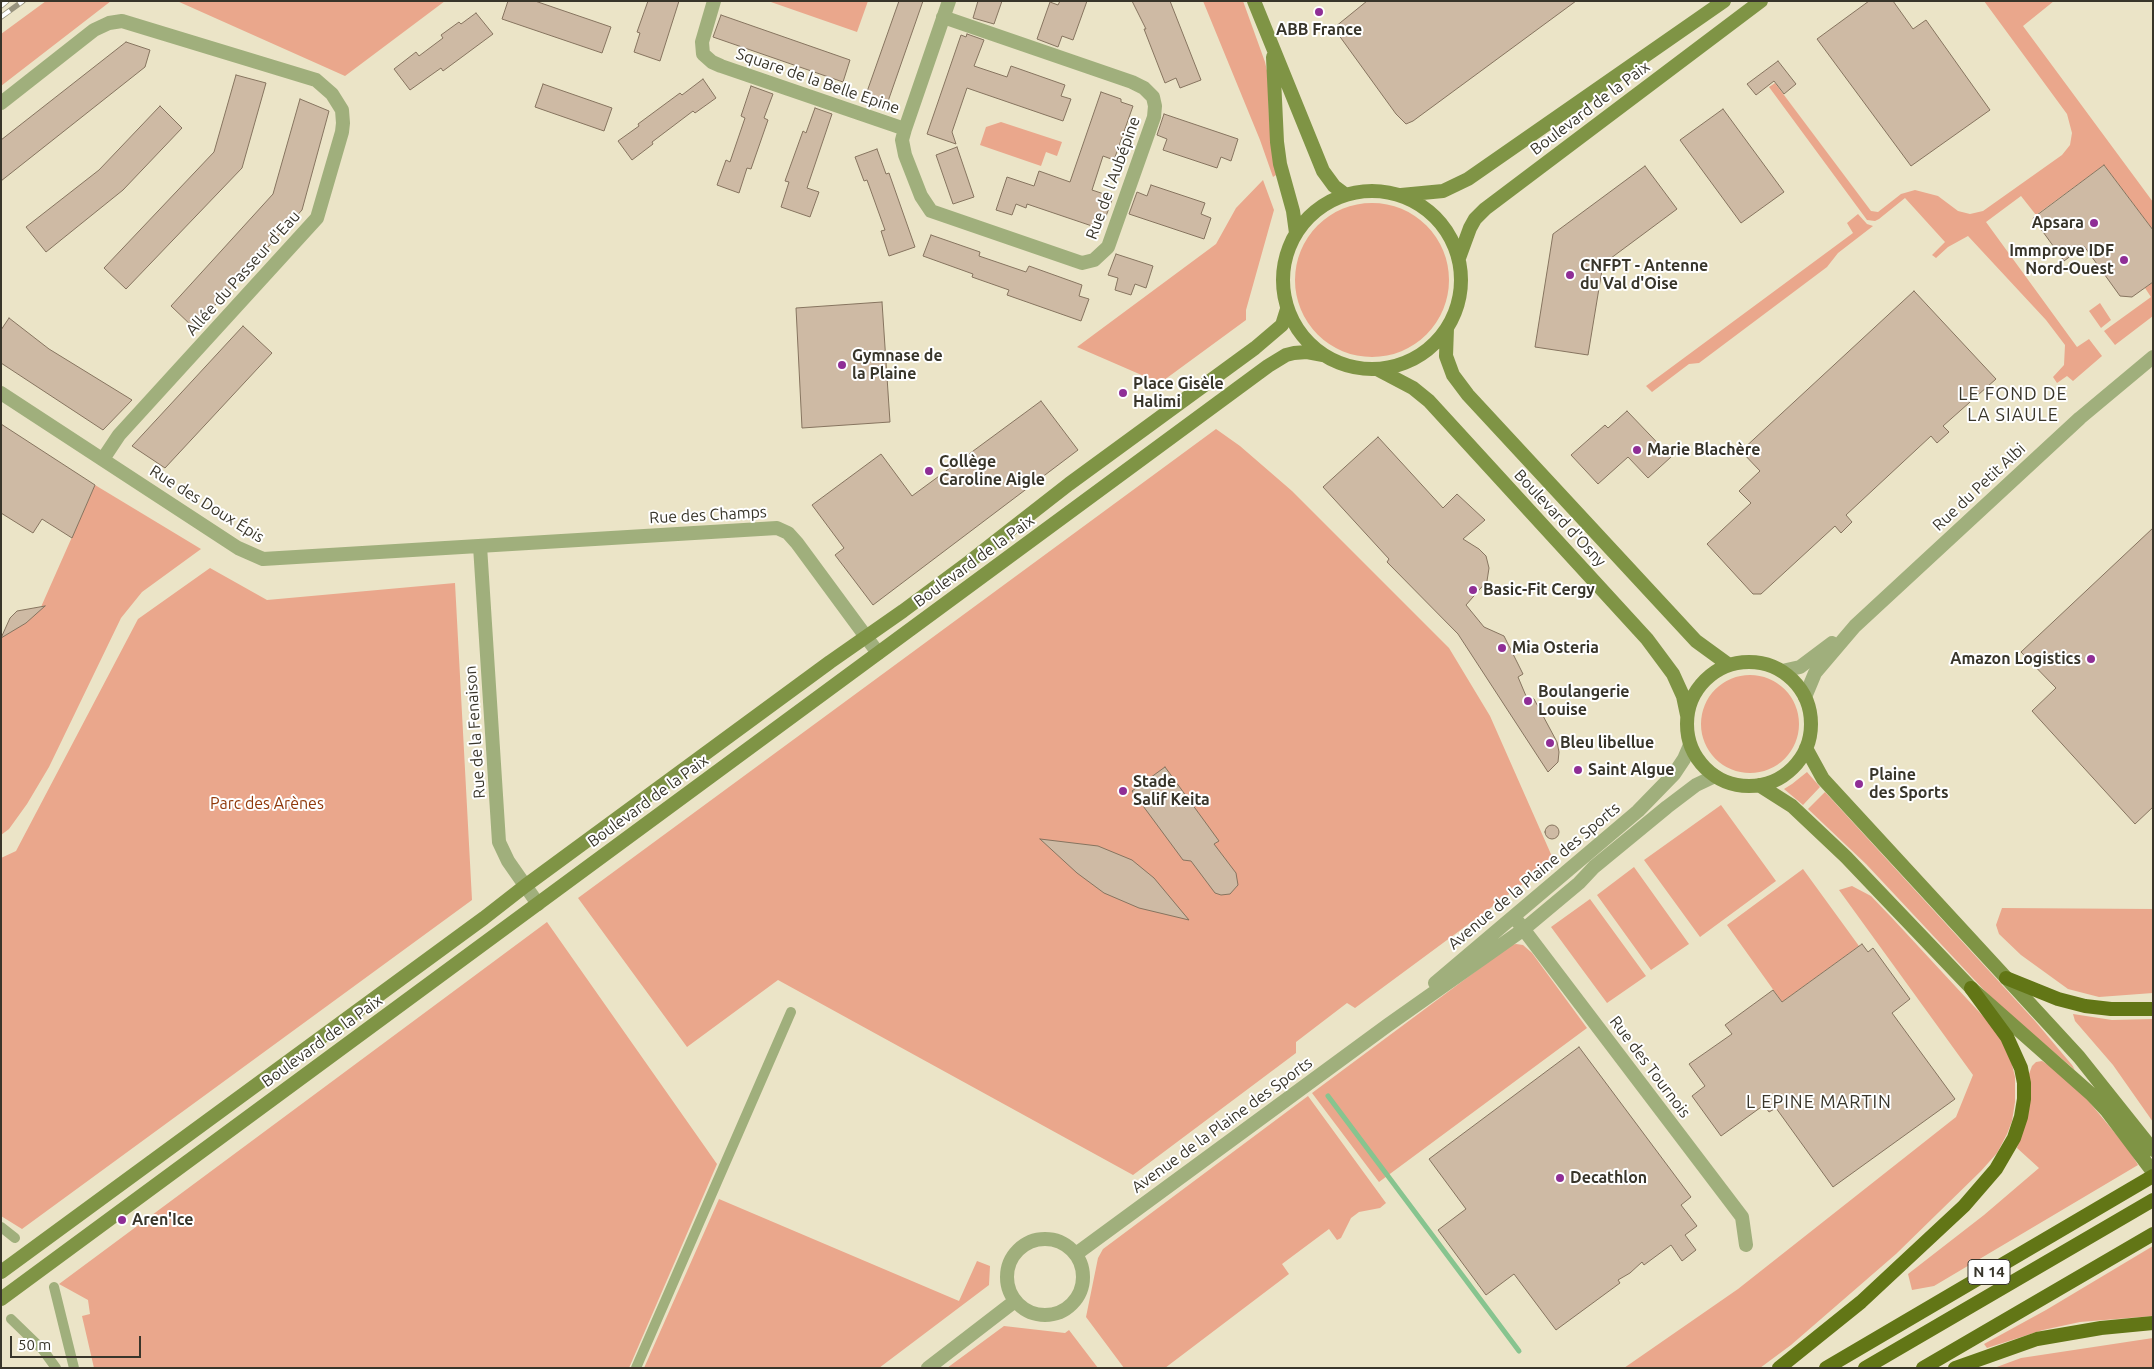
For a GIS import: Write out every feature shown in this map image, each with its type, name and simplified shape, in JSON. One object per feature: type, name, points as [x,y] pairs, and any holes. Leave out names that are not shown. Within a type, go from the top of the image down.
[{"type":"highway","points":[[2006,978],[2058,999],[2085,1006],[2110,1009],[2153,1009]]},
{"type":"highway","points":[[1779,1368],[1848,1314],[1898,1269],[1964,1206],[2005,1156],[2021,1117],[2024,1083],[2015,1053],[2007,1037],[1971,988]]},
{"type":"highway","name":"N 14","points":[[1826,1368],[2153,1174]]},
{"type":"highway","name":"N 14","points":[[1865,1368],[2153,1200]]},
{"type":"highway","points":[[1923,1368],[2153,1234]]},
{"type":"highway","points":[[1955,1368],[2037,1339],[2101,1328],[2153,1323]]},
{"type":"main road","points":[[1254,1],[1323,171],[1334,186],[1346,195]]},
{"type":"main road","name":"Boulevard de la Paix","points":[[1398,195],[1443,191],[1468,179],[1724,1]]},
{"type":"main road","name":"Boulevard de la Paix","points":[[1458,258],[1470,228],[1475,219],[1485,209],[1761,1]]},
{"type":"main road","points":[[1272,47],[1277,142],[1280,164],[1293,210],[1296,233]]},
{"type":"main road","points":[[1372,191],[1398,195],[1416,202],[1438,220],[1449,236],[1458,258],[1461,275],[1460,297],[1455,313],[1447,328],[1432,346],[1417,357],[1401,365],[1377,369],[1353,368],[1323,355],[1303,337],[1287,309],[1283,287],[1283,270],[1287,254],[1296,233],[1318,209],[1346,195],[1372,191]]},
{"type":"main road","name":"Boulevard de la Paix","points":[[1,1272],[479,922],[525,886],[866,635],[903,611],[1069,484],[1255,348],[1282,325],[1287,309]]},
{"type":"main road","name":"Boulevard d'Osny","points":[[1447,328],[1446,356],[1453,375],[1468,395],[1696,641],[1729,665]]},
{"type":"main road","name":"Boulevard de la Paix","points":[[1,1299],[1268,366],[1294,353],[1307,352],[1323,355]]},
{"type":"main road","name":"Boulevard d'Osny","points":[[1377,369],[1414,388],[1429,401],[1647,639],[1673,674],[1683,696],[1688,715]]},
{"type":"main road","points":[[1755,662],[1772,666],[1782,671],[1794,681],[1805,697],[1811,721],[1806,748],[1797,763],[1784,775],[1759,785],[1737,785],[1715,776],[1700,762],[1690,745],[1688,735],[1688,715],[1693,697],[1698,688],[1712,674],[1729,665],[1755,662]]},
{"type":"main road","points":[[1806,748],[1823,779],[2079,1057],[2133,1134],[2153,1174]]},
{"type":"main road","points":[[1759,785],[1792,806],[1846,857],[1971,988],[2153,1150]]},
{"type":"street","name":"Square de la Belle Epine","points":[[714,1],[702,42],[704,54],[712,62],[904,129],[949,1]]},
{"type":"street","name":"Rue de l'Aubépine","points":[[904,129],[902,140],[905,154],[921,196],[931,211],[1082,263],[1094,260],[1108,247],[1154,117],[1155,106],[1153,97],[1144,88],[1132,82],[943,17]]},
{"type":"street","name":"Allée du Passeur d'Eau","points":[[1,103],[94,30],[109,23],[122,21],[316,80],[332,94],[342,110],[344,123],[342,132],[317,218],[119,435],[103,459]]},
{"type":"street","name":"Rue du Petit Albi","points":[[1782,671],[1800,667],[1855,626],[2080,418],[2153,356]]},
{"type":"street","name":"Rue des Doux Épis","points":[[1,393],[238,548],[263,559],[480,546]]},
{"type":"street","name":"Rue des Champs","points":[[480,546],[777,528],[788,533],[797,543],[878,653]]},
{"type":"street","name":"Rue de la Fenaison","points":[[480,546],[500,842],[508,861],[538,904]]},
{"type":"street","name":"Rue du Petit Albi","points":[[1805,697],[1815,673],[1855,626]]},
{"type":"street","name":"Avenue de la Plaine des Sports","points":[[1388,1025],[1661,789],[1678,769],[1690,745]]},
{"type":"street","name":"Avenue de la Plaine des Sports","points":[[1076,1254],[1388,1025],[1524,929],[1579,883],[1594,867],[1667,807],[1696,785],[1715,776]]},
{"type":"street","name":"Rue des Tournois","points":[[1513,916],[1742,1218],[1746,1245]]},
{"type":"street","points":[[636,1368],[791,1012]]},
{"type":"street","points":[[1,1228],[15,1238]]},
{"type":"street","points":[[1049,1239],[1067,1245],[1076,1254],[1082,1264],[1082,1288],[1077,1298],[1059,1313],[1035,1314],[1024,1309],[1010,1294],[1007,1276],[1008,1267],[1019,1249],[1030,1242],[1049,1239]]},
{"type":"street","points":[[54,1287],[74,1368]]},
{"type":"street","points":[[928,1368],[1015,1301]]},
{"type":"street","points":[[11,1319],[43,1350],[56,1368]]},
{"type":"green space","points":[[46,1],[111,1],[1,86],[1,34]]},
{"type":"green space","points":[[177,1],[445,1],[345,76]]},
{"type":"green space","points":[[768,1],[868,1],[857,32]]},
{"type":"green space","points":[[1203,1],[1243,1],[1268,75],[1269,119],[1276,175],[1273,177],[1260,140]]},
{"type":"green space","points":[[1984,1],[2054,1],[2023,26],[2153,202],[2153,230],[2104,165],[2036,215],[2021,196],[1986,222],[2077,347],[2089,339],[2102,356],[2073,381],[2067,376],[2057,383],[2053,377],[2064,365],[2065,345],[2046,320],[1968,236],[1948,247],[1936,258],[1932,255],[1945,242],[1905,198],[1879,219],[1875,221],[1867,220],[1769,87],[1775,83],[1871,211],[1878,212],[1901,194],[1915,190],[1938,196],[1958,211],[1970,214],[1983,211],[2062,155],[2070,145],[2072,133],[2067,114]]},
{"type":"green space","points":[[1001,122],[1062,142],[1057,156],[1046,152],[1041,166],[980,145],[986,127]]},
{"type":"green space","points":[[1263,180],[1274,210],[1246,310],[1246,320],[1160,383],[1077,347],[1216,244],[1236,208]]},
{"type":"green space","points":[[1372,203],[1387,204],[1401,209],[1415,216],[1426,226],[1436,237],[1443,251],[1448,265],[1448,295],[1443,309],[1436,323],[1426,334],[1415,344],[1401,351],[1387,356],[1372,357],[1357,356],[1343,351],[1329,344],[1318,334],[1308,323],[1301,309],[1296,295],[1295,280],[1296,265],[1301,251],[1308,237],[1318,226],[1329,216],[1343,209],[1357,204]]},
{"type":"green space","points":[[1858,214],[1867,224],[1873,226],[1838,253],[1827,267],[1699,363],[1689,364],[1652,392],[1646,386],[1853,233],[1847,223]]},
{"type":"green space","points":[[2153,282],[2153,316],[2115,345],[2104,331],[2151,297],[2145,288]]},
{"type":"green space","points":[[2100,303],[2111,320],[2101,328],[2089,311]]},
{"type":"green space","name":"Stade Salif Keita","points":[[1216,429],[1240,446],[1292,491],[1449,648],[1490,716],[1554,861],[1355,1008],[1347,1003],[1296,1042],[1296,1053],[1133,1175],[778,980],[687,1047],[578,898]]},
{"type":"green space","points":[[95,485],[201,549],[142,592],[121,618],[49,767],[27,804],[9,829],[1,835],[1,635],[26,623],[41,607]]},
{"type":"green space","name":"Parc des Arènes","points":[[210,568],[267,600],[455,583],[472,900],[22,1229],[1,1216],[1,858],[16,851],[138,619]]},
{"type":"green space","points":[[1750,675],[1769,679],[1785,689],[1795,705],[1799,724],[1795,743],[1785,759],[1769,769],[1750,773],[1731,769],[1715,759],[1705,743],[1701,724],[1705,705],[1715,689],[1731,679]]},
{"type":"green space","points":[[1807,772],[1820,787],[1803,805],[1784,789]]},
{"type":"green space","points":[[1825,792],[2035,1021],[2075,1070],[1999,1006],[1866,864],[1808,809]]},
{"type":"green space","points":[[1721,805],[1776,881],[1700,937],[1644,860]]},
{"type":"green space","points":[[1634,867],[1689,944],[1651,970],[1597,895]]},
{"type":"green space","points":[[1803,869],[1859,946],[1782,1002],[1727,925]]},
{"type":"green space","points":[[1852,886],[1871,896],[1893,919],[1993,1027],[2009,1052],[2015,1077],[2015,1102],[2012,1121],[2007,1134],[1997,1153],[1981,1171],[1896,1254],[1791,1345],[1760,1368],[1624,1368],[1738,1289],[1956,1117],[1973,1075],[1839,890]]},
{"type":"green space","points":[[1590,899],[1646,976],[1607,1003],[1551,927]]},
{"type":"green space","points":[[2002,908],[2153,909],[2153,993],[2099,997],[2068,989],[2021,955],[1999,934],[1996,925]]},
{"type":"green space","points":[[547,922],[717,1164],[629,1368],[94,1368],[82,1316],[90,1314],[88,1300],[59,1284]]},
{"type":"green space","points":[[1511,945],[1523,945],[1532,953],[1587,1028],[1379,1182],[1312,1093]]},
{"type":"green space","points":[[2073,1014],[2112,1020],[2153,1019],[2153,1122],[2113,1065],[2075,1021]]},
{"type":"green space","points":[[2042,1061],[2061,1073],[2081,1092],[2129,1150],[2138,1165],[1934,1286],[1912,1290],[1908,1274],[1984,1215],[2039,1168],[2017,1148],[2029,1110],[2029,1074],[2036,1062]]},
{"type":"green space","points":[[1308,1096],[1386,1203],[1380,1208],[1359,1212],[1351,1218],[1341,1238],[1337,1240],[1329,1229],[1282,1264],[1289,1274],[1165,1368],[1124,1368],[1086,1317],[1098,1258],[1103,1249]]},
{"type":"green space","points":[[719,1199],[959,1301],[977,1261],[990,1266],[989,1285],[879,1368],[644,1368]]},
{"type":"green space","points":[[2153,1246],[2153,1316],[2080,1322],[2043,1330],[1987,1348],[1984,1344],[2046,1310]]},
{"type":"green space","points":[[1004,1326],[1065,1333],[1069,1330],[1098,1368],[947,1368]]},
{"type":"green space","points":[[2153,1338],[2153,1368],[1994,1368],[2021,1358]]},
{"type":"building","points":[[508,1],[535,1],[611,27],[602,53],[502,19]]},
{"type":"building","points":[[648,1],[679,1],[660,61],[634,52],[640,33],[637,32]]},
{"type":"building","points":[[899,1],[923,1],[885,110],[863,103]]},
{"type":"building","points":[[978,1],[1002,1],[994,24],[973,18]]},
{"type":"building","points":[[1060,1],[1087,1],[1073,40],[1062,36],[1058,47],[1037,39],[1050,2],[1058,5]]},
{"type":"building","points":[[1132,1],[1170,1],[1201,80],[1180,88],[1176,78],[1165,83],[1144,29],[1146,29]]},
{"type":"building","points":[[1367,1],[1576,1],[1413,121],[1406,124],[1396,114],[1338,34],[1335,27]]},
{"type":"building","points":[[1869,1],[1893,1],[1913,29],[1926,20],[1990,110],[1911,166],[1817,39]]},
{"type":"building","points":[[476,13],[493,34],[443,71],[441,68],[410,90],[394,69],[416,52],[419,56],[443,38],[441,35]]},
{"type":"building","points":[[721,15],[850,60],[843,82],[713,37]]},
{"type":"building","points":[[967,34],[984,40],[974,66],[1007,77],[1011,66],[1065,85],[1061,96],[1071,99],[1063,121],[967,88],[952,132],[956,144],[927,134],[961,35],[966,37]]},
{"type":"building","points":[[126,42],[150,50],[145,67],[1,181],[1,140]]},
{"type":"building","points":[[1778,61],[1796,84],[1784,94],[1774,81],[1756,95],[1747,84]]},
{"type":"building","points":[[236,75],[266,83],[242,168],[126,289],[104,268],[214,152]]},
{"type":"building","points":[[703,79],[716,98],[695,113],[693,111],[652,142],[653,144],[632,160],[618,141],[680,93],[682,95]]},
{"type":"building","points":[[543,84],[612,108],[604,131],[535,107]]},
{"type":"building","points":[[751,86],[773,94],[764,118],[768,120],[751,169],[747,168],[739,193],[717,185],[726,160],[730,162],[745,118],[741,116]]},
{"type":"building","points":[[1101,92],[1121,99],[1121,102],[1133,106],[1114,160],[1103,156],[1092,190],[1113,197],[1105,219],[1096,215],[1092,226],[1027,204],[1026,208],[1016,204],[1012,215],[996,210],[1007,177],[1034,186],[1039,171],[1070,182]]},
{"type":"building","points":[[300,99],[329,111],[302,210],[194,328],[171,306],[273,194]]},
{"type":"building","points":[[160,106],[182,128],[123,190],[46,252],[26,227],[99,170]]},
{"type":"building","points":[[815,108],[832,114],[807,188],[819,192],[810,217],[781,207],[789,182],[785,181],[803,131],[806,133]]},
{"type":"building","points":[[1723,109],[1784,192],[1741,223],[1680,140]]},
{"type":"building","points":[[1164,114],[1238,139],[1231,161],[1221,157],[1217,168],[1163,150],[1167,139],[1157,135]]},
{"type":"building","points":[[957,147],[974,197],[953,204],[936,155]]},
{"type":"building","points":[[877,149],[886,174],[889,173],[915,247],[889,256],[881,231],[885,230],[867,180],[864,181],[855,157]]},
{"type":"building","name":"Apsara","points":[[2104,165],[2153,230],[2153,282],[2132,297],[2120,296],[2084,246],[2064,261],[2033,218]]},
{"type":"building","points":[[1645,166],[1677,209],[1603,264],[1588,355],[1535,347],[1553,234]]},
{"type":"building","points":[[1151,185],[1205,203],[1201,214],[1211,218],[1204,239],[1129,214],[1137,192],[1147,196]]},
{"type":"building","points":[[931,235],[980,252],[979,256],[1026,272],[1029,266],[1082,285],[1079,296],[1089,299],[1081,321],[1007,295],[1009,290],[972,277],[973,274],[923,256]]},
{"type":"building","points":[[1116,254],[1153,266],[1146,288],[1135,284],[1131,295],[1115,290],[1118,278],[1108,275]]},
{"type":"building","points":[[1914,291],[1996,379],[1943,426],[1949,432],[1937,443],[1931,436],[1846,515],[1852,522],[1841,533],[1835,526],[1761,594],[1753,594],[1707,544],[1751,503],[1739,491],[1760,471],[1741,451]]},
{"type":"building","name":"Gymnase de la Plaine","points":[[882,302],[890,422],[802,428],[796,308]]},
{"type":"building","points":[[9,318],[49,349],[132,400],[103,430],[1,363],[1,330]]},
{"type":"building","points":[[243,326],[272,353],[165,468],[132,446]]},
{"type":"building","points":[[1041,401],[1078,450],[873,605],[835,555],[844,548],[812,505],[881,454],[912,496]]},
{"type":"building","points":[[1627,411],[1671,457],[1648,478],[1628,457],[1598,484],[1571,455],[1605,425],[1608,428]]},
{"type":"building","points":[[1,424],[95,485],[72,538],[42,519],[33,533],[1,513]]},
{"type":"building","points":[[1378,437],[1443,508],[1457,494],[1485,520],[1463,539],[1486,556],[1489,568],[1487,581],[1466,605],[1484,627],[1504,636],[1523,674],[1518,677],[1526,696],[1534,699],[1557,742],[1558,762],[1548,772],[1458,634],[1387,562],[1389,559],[1323,487]]},
{"type":"building","name":"Amazon Logistics","points":[[2153,528],[2153,807],[2135,824],[2032,711],[2056,688],[2021,652]]},
{"type":"building","points":[[45,606],[26,623],[1,638],[10,618],[17,611]]},
{"type":"building","points":[[1165,767],[1219,841],[1214,844],[1236,873],[1238,885],[1230,894],[1221,895],[1215,893],[1191,861],[1183,860],[1132,791]]},
{"type":"building","points":[[1549,825],[1555,825],[1559,832],[1555,839],[1549,839],[1545,835],[1545,829]]},
{"type":"building","points":[[1040,839],[1098,846],[1132,860],[1154,878],[1189,920],[1139,908],[1104,893],[1077,873]]},
{"type":"building","points":[[1862,944],[1868,952],[1873,948],[1910,999],[1892,1013],[1955,1099],[1833,1187],[1776,1108],[1769,1112],[1764,1105],[1721,1136],[1692,1096],[1705,1086],[1689,1064],[1732,1034],[1725,1025],[1773,990],[1782,1002]]},
{"type":"building","name":"Decathlon","points":[[1579,1047],[1691,1197],[1681,1205],[1697,1226],[1685,1235],[1696,1250],[1682,1261],[1671,1245],[1644,1265],[1642,1262],[1630,1273],[1618,1280],[1620,1283],[1556,1330],[1514,1274],[1486,1295],[1438,1230],[1466,1209],[1429,1159]]},
{"type":"waterway","points":[[1328,1096],[1519,1351]]},
{"type":"railway","points":[[1,6],[7,1]]},
{"type":"railway","points":[[1,17],[23,1]]},
{"type":"place","name":"ABB France","points":[[1319,12]]},
{"type":"place","name":"Apsara","points":[[2094,223]]},
{"type":"place","name":"Immprove IDF Nord-Ouest","points":[[2124,260]]},
{"type":"place","name":"CNFPT - Antenne du Val d'Oise","points":[[1570,275]]},
{"type":"place","name":"Gymnase de la Plaine","points":[[842,365]]},
{"type":"place","name":"Place Gisèle Halimi","points":[[1123,393]]},
{"type":"place","name":"Marie Blachère","points":[[1637,450]]},
{"type":"place","name":"Collège Caroline Aigle","points":[[929,471]]},
{"type":"place","name":"Basic-Fit Cergy","points":[[1473,590]]},
{"type":"place","name":"Mia Osteria","points":[[1502,648]]},
{"type":"place","name":"Amazon Logistics","points":[[2091,659]]},
{"type":"place","name":"Boulangerie Louise","points":[[1528,701]]},
{"type":"place","name":"Bleu libellue","points":[[1550,743]]},
{"type":"place","name":"Saint Algue","points":[[1578,770]]},
{"type":"place","name":"Plaine des Sports","points":[[1859,784]]},
{"type":"place","name":"Stade Salif Keita","points":[[1123,791]]},
{"type":"place","name":"Decathlon","points":[[1560,1178]]},
{"type":"place","name":"Aren'Ice","points":[[122,1220]]},
{"type":"district","name":"LE FOND DE LA SIAULE","points":[[2013,404]]},
{"type":"district","name":"L EPINE MARTIN","points":[[1819,1102]]}]
